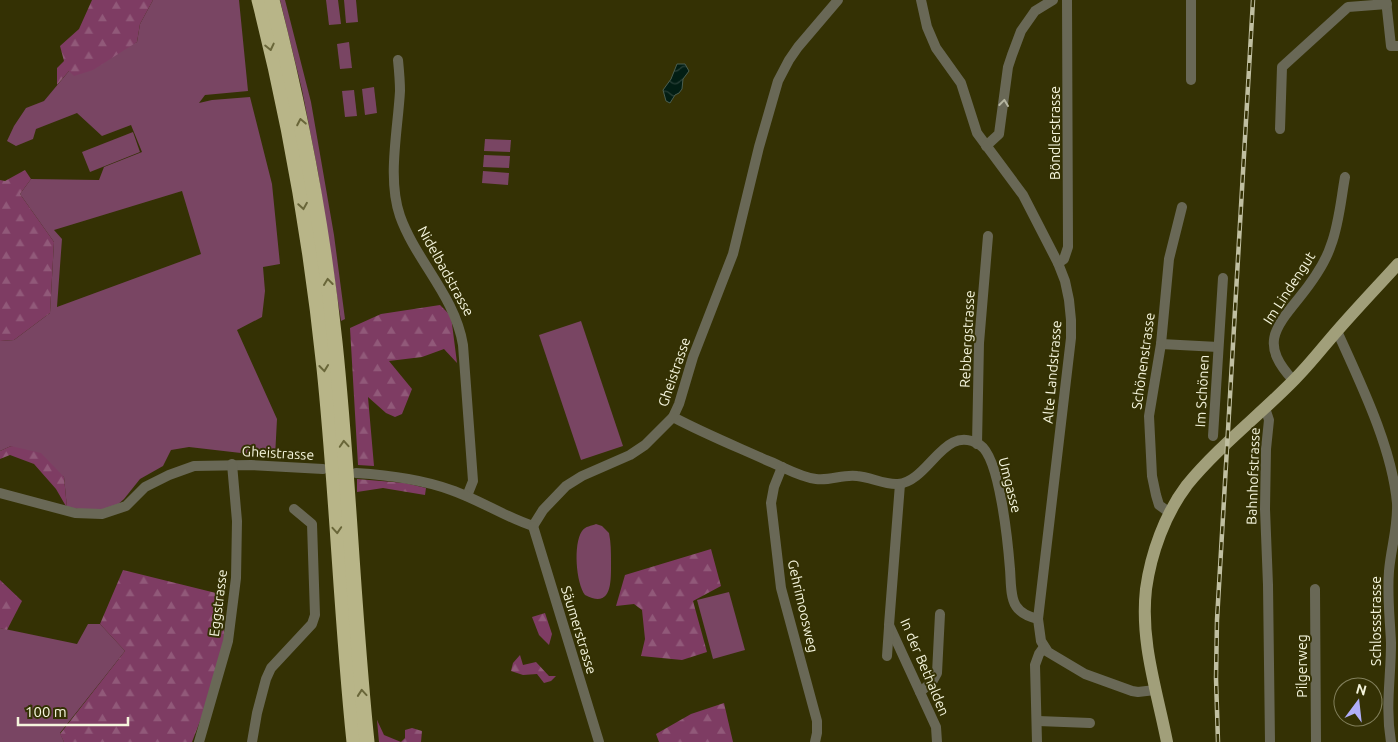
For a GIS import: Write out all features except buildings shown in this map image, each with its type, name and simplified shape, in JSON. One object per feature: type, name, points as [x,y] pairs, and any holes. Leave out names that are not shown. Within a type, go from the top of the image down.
[{"type":"highway","points":[[258,0],[275,65],[294,153],[318,313],[331,439],[342,607],[354,742]]},
{"type":"highway","points":[[272,0],[308,158],[331,308],[342,415],[359,660],[367,742]]},
{"type":"main road","name":"Bahnhofstrasse","points":[[1265,408],[1294,380],[1398,264]]},
{"type":"main road","points":[[1166,742],[1146,641],[1146,589],[1150,566],[1170,513],[1187,486],[1207,463],[1265,408]]},
{"type":"street","name":"Gheistrasse","points":[[533,526],[543,510],[566,486],[582,476],[630,455],[645,445],[673,417],[700,339],[733,254],[759,147],[778,81],[798,47],[838,0]]},
{"type":"street","name":"Alte Landstrasse","points":[[921,0],[936,48],[962,83],[977,133],[1023,195],[1058,263],[1065,281],[1069,300],[1071,338],[1038,619],[1040,641],[1044,647]]},
{"type":"street","points":[[986,146],[999,134],[1008,68],[1021,31],[1035,11],[1052,0]]},
{"type":"street","name":"Böndlerstrasse","points":[[1058,263],[1064,259],[1068,247],[1067,0]]},
{"type":"street","points":[[1191,0],[1191,80]]},
{"type":"street","points":[[1280,129],[1282,67],[1348,7],[1386,2],[1395,46]]},
{"type":"street","name":"Nidelbadstrasse","points":[[398,66],[400,88],[394,173],[396,197],[399,214],[407,233],[456,316],[460,329],[463,345],[473,481],[467,496]]},
{"type":"street","name":"Im Lindengut","points":[[1294,380],[1281,364],[1274,346],[1274,336],[1281,320],[1320,269],[1331,245],[1345,177]]},
{"type":"street","name":"Schönenstrasse","points":[[1170,513],[1159,505],[1152,476],[1151,399],[1161,344],[1168,259],[1182,207]]},
{"type":"street","name":"Rebbergstrasse","points":[[977,444],[979,343],[988,236]]},
{"type":"street","name":"Im Schönen","points":[[1213,436],[1223,278]]},
{"type":"street","name":"Schlossstrasse","points":[[1337,330],[1368,403],[1390,462],[1395,483],[1398,519],[1388,587],[1391,644],[1387,720],[1391,742]]},
{"type":"street","name":"Im Schönen","points":[[1161,344],[1218,347]]},
{"type":"street","name":"Bahnhofstrasse","points":[[1265,408],[1269,420],[1265,509],[1270,742]]},
{"type":"street","points":[[673,417],[782,467],[817,480],[849,475],[900,484],[921,474],[948,445],[964,440],[977,444]]},
{"type":"street","name":"Umgasse","points":[[977,444],[985,450],[995,476],[1006,529],[1014,604],[1023,614],[1038,619]]},
{"type":"street","name":"Gheistrasse","points":[[0,493],[75,512],[102,514],[126,506],[144,487],[194,466],[232,464],[323,469]]},
{"type":"street","name":"Eggstrasse","points":[[199,742],[228,641],[236,578],[237,521],[232,464]]},
{"type":"street","name":"Gehrimoosweg","points":[[782,467],[774,487],[771,503],[782,588],[817,721],[815,742]]},
{"type":"street","points":[[356,472],[397,476],[452,490],[518,521],[533,526]]},
{"type":"street","name":"In der Bethalden","points":[[900,484],[889,625],[936,727],[937,742]]},
{"type":"street","points":[[252,742],[257,713],[271,668],[312,624],[316,610],[312,524],[294,509]]},
{"type":"street","name":"Säumerstrasse","points":[[533,526],[599,742]]},
{"type":"street","name":"Pilgerweg","points":[[1315,589],[1316,742]]},
{"type":"street","points":[[920,692],[932,682],[937,673],[940,614]]},
{"type":"street","points":[[887,656],[889,625]]},
{"type":"street","points":[[1037,742],[1038,721],[1035,665],[1044,647],[1048,652],[1099,680],[1132,691],[1155,690]]},
{"type":"street","points":[[1038,721],[1090,723]]},
{"type":"shaded area","points":[[153,0],[239,0],[248,91],[205,95],[199,103],[250,97],[272,184],[280,264],[263,267],[265,291],[262,317],[237,330],[277,419],[275,457],[189,447],[171,450],[163,466],[140,479],[116,506],[102,511],[67,508],[64,477],[11,446],[0,451],[0,341],[14,340],[50,313],[54,242],[20,194],[31,179],[99,180],[104,167],[142,152],[131,125],[102,136],[77,113],[36,129],[33,139],[16,146],[7,141],[26,108],[44,101],[69,71],[137,42],[140,24]],"holes":[[[182,191],[201,254],[57,307],[62,239],[54,230]]]},
{"type":"shaded area","points":[[280,0],[285,0],[311,102],[334,235],[345,319],[341,321],[318,172],[302,90]]},
{"type":"shaded area","points":[[326,0],[338,0],[341,24],[329,25]]},
{"type":"shaded area","points":[[344,0],[356,0],[358,22],[346,23]]},
{"type":"shaded area","points":[[349,42],[352,68],[340,69],[337,44]]},
{"type":"shaded area","points":[[374,87],[377,113],[365,115],[362,89]]},
{"type":"shaded area","points":[[354,90],[357,116],[345,117],[342,91]]},
{"type":"shaded area","points":[[133,132],[140,152],[90,172],[82,152]]},
{"type":"shaded area","points":[[485,139],[511,140],[510,152],[484,151]]},
{"type":"shaded area","points":[[484,155],[510,156],[509,168],[483,167]]},
{"type":"shaded area","points":[[483,171],[509,173],[508,185],[482,183]]},
{"type":"shaded area","points":[[581,321],[623,446],[581,460],[539,335]]},
{"type":"shaded area","points":[[596,524],[602,526],[609,533],[611,548],[610,584],[606,596],[601,599],[594,599],[585,595],[579,582],[577,563],[579,537],[587,527]]},
{"type":"shaded area","points":[[729,592],[745,650],[713,659],[697,600]]},
{"type":"shaded area","points":[[88,624],[100,624],[125,651],[60,733],[64,742],[0,742],[0,628],[77,644]]},
{"type":"green space","points":[[92,0],[153,0],[140,24],[137,42],[93,70],[74,76],[69,71],[57,85],[57,68],[64,61],[60,46],[79,29]]},
{"type":"green space","points":[[25,170],[31,179],[20,194],[54,242],[50,313],[14,340],[0,341],[0,180],[5,181]]},
{"type":"green space","points":[[440,305],[451,316],[457,363],[444,349],[422,357],[389,361],[412,389],[402,414],[395,417],[386,413],[368,397],[374,466],[358,465],[350,328],[381,314]]},
{"type":"green space","points":[[11,446],[41,453],[64,477],[67,508],[56,489],[34,464],[10,455],[0,459],[0,451]]},
{"type":"green space","points":[[357,479],[405,483],[426,488],[425,495],[383,488],[357,492]]},
{"type":"green space","points":[[711,549],[721,586],[693,601],[707,652],[682,660],[641,656],[645,639],[642,610],[634,604],[616,606],[625,575]]},
{"type":"green space","points":[[123,570],[224,595],[224,659],[192,742],[64,742],[60,734],[125,651],[100,624]]},
{"type":"green space","points":[[0,580],[22,601],[7,630],[0,628]]},
{"type":"green space","points":[[545,613],[552,634],[549,645],[539,635],[532,617]]},
{"type":"green space","points":[[520,655],[523,665],[536,662],[549,676],[556,676],[551,681],[544,683],[537,674],[523,675],[511,671],[513,663]]},
{"type":"green space","points":[[724,703],[733,742],[659,742],[656,734],[691,714]]},
{"type":"green space","points":[[377,720],[384,735],[401,742],[379,742]]},
{"type":"green space","points":[[412,728],[422,731],[421,742],[401,742],[405,738],[405,730]]},
{"type":"water","points":[[677,64],[685,64],[689,71],[683,79],[682,89],[670,103],[666,101],[663,90],[671,79]]},
{"type":"railway","points":[[1218,742],[1217,620],[1253,0]]}]
